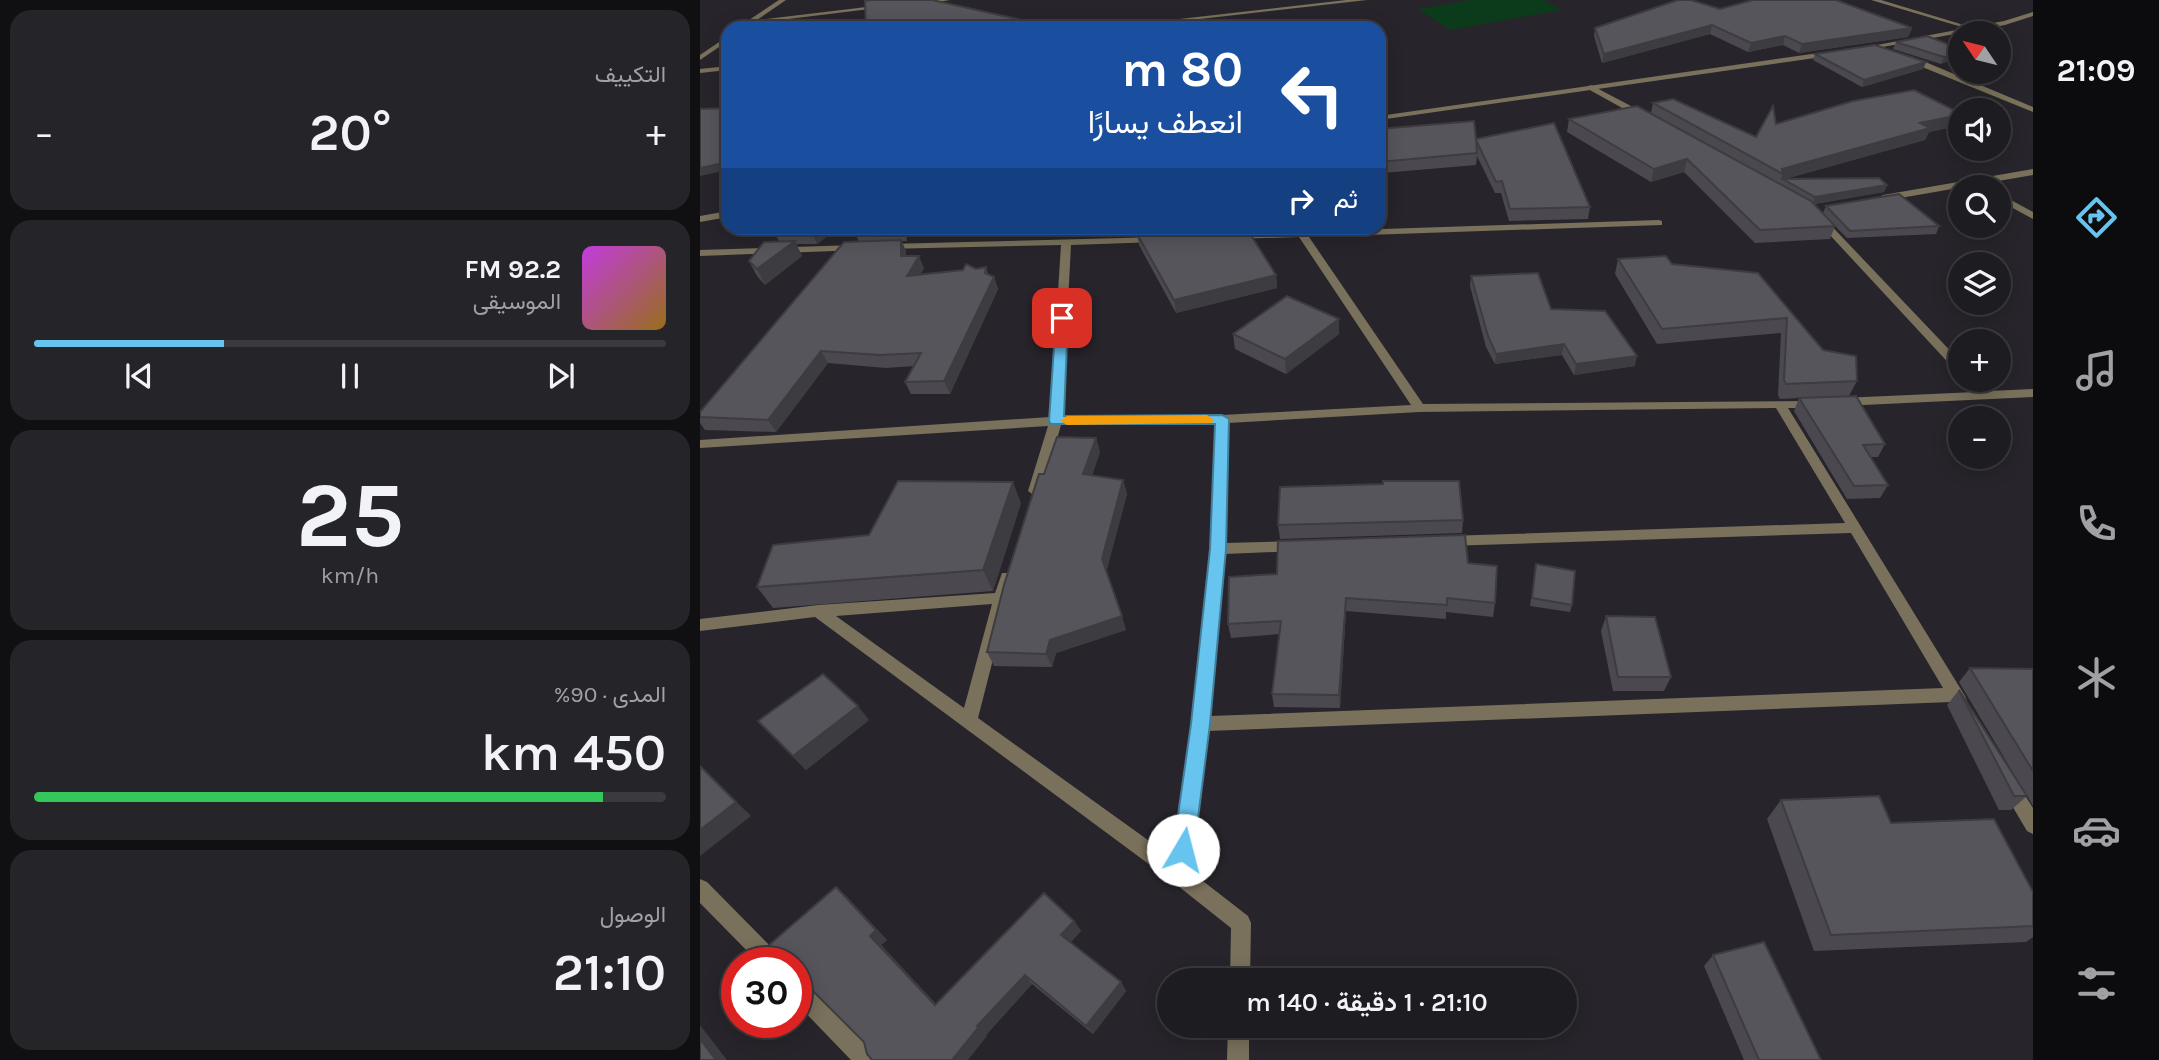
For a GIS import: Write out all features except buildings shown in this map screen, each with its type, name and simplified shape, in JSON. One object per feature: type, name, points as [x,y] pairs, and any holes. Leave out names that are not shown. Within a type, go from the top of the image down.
[{"type":"street","points":[[752,21],[783,0]]},
{"type":"street","points":[[907,5],[947,0]]},
{"type":"street","points":[[1168,21],[1364,0]]},
{"type":"street","points":[[1874,0],[1948,21]]},
{"type":"street","points":[[766,21],[894,6]]},
{"type":"street","points":[[2005,21],[2033,14]]},
{"type":"street","points":[[1386,117],[1875,47],[1948,34]]},
{"type":"street","points":[[700,58],[721,43]]},
{"type":"street","points":[[1875,47],[1934,67],[2033,110]]},
{"type":"street","points":[[700,71],[721,69]]},
{"type":"street","points":[[1591,87],[1649,119]]},
{"type":"street","points":[[2011,177],[2033,172]]},
{"type":"street","points":[[1866,201],[1948,189]]},
{"type":"street","points":[[2011,203],[2033,216]]},
{"type":"street","points":[[1825,208],[1811,210],[1948,355]]},
{"type":"street","points":[[700,219],[721,215]]},
{"type":"street","points":[[1386,231],[1659,223]]},
{"type":"street","points":[[1219,237],[1274,235]]},
{"type":"street","points":[[1303,235],[1419,408]]},
{"type":"street","points":[[876,248],[1163,239]]},
{"type":"street","points":[[1028,510],[1056,421],[1066,242]]},
{"type":"street","points":[[700,253],[863,248]]},
{"type":"street","points":[[700,444],[1056,421],[1222,419],[1419,408],[1781,406],[2033,393]]},
{"type":"street","points":[[1781,406],[1969,719]]},
{"type":"street","points":[[1180,875],[1201,724],[1218,549],[1222,419]]},
{"type":"street","points":[[1426,542],[1855,528]]},
{"type":"street","points":[[1218,549],[1315,545]]},
{"type":"street","points":[[968,721],[1013,560]]},
{"type":"street","points":[[700,625],[818,611],[1001,598]]},
{"type":"street","points":[[818,611],[1180,875],[1241,923],[1240,968]]},
{"type":"street","points":[[1201,724],[1955,695]]},
{"type":"street","points":[[2005,778],[2033,825]]},
{"type":"street","points":[[700,889],[757,947]]},
{"type":"street","points":[[812,1004],[866,1060]]},
{"type":"street","points":[[1238,1060],[1239,1038]]},
{"type":"green space","points":[[1471,0],[1543,0],[1561,10],[1450,30],[1418,9]]},
{"type":"slow traffic","points":[[1067,421],[1207,420]]},
{"type":"route","points":[[1062,318],[1056,421],[1222,419],[1218,549],[1201,724],[1183,850]]}]
